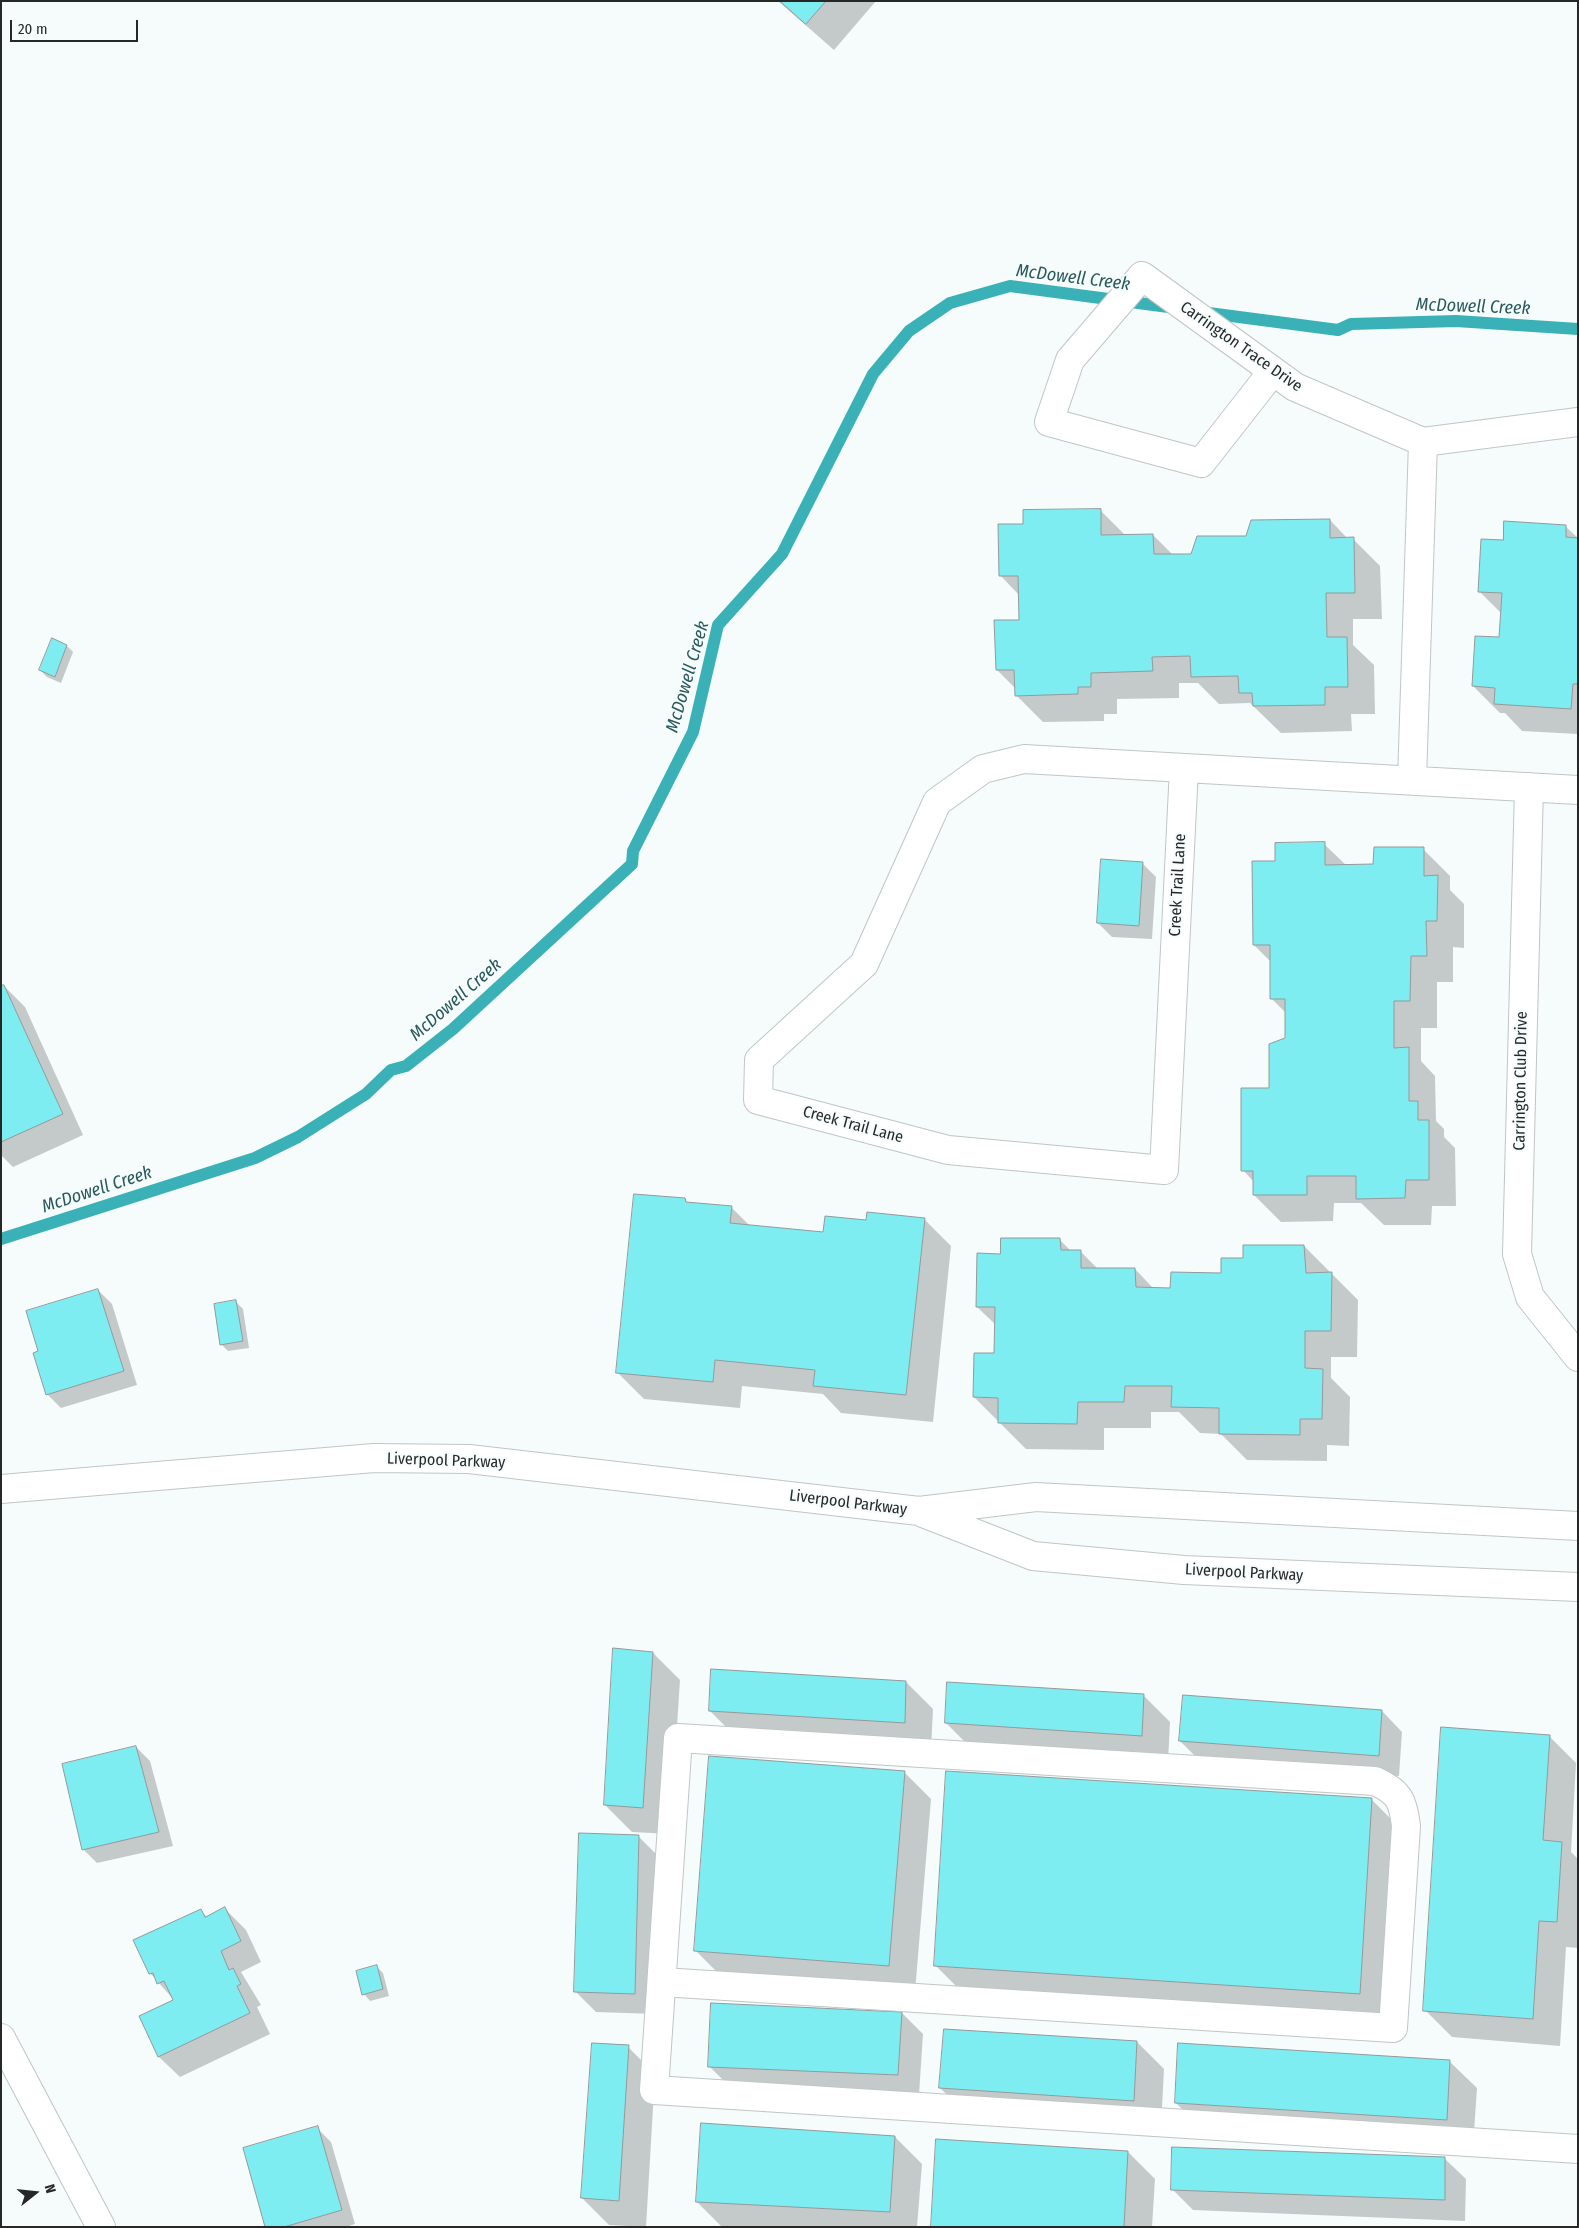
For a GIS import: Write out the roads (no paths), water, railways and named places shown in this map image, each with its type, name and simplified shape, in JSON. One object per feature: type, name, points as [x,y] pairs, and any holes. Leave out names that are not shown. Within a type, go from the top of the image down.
[{"type":"street","name":"Carrington Trace Drive","points":[[1273,371],[1201,463],[1050,422],[1070,360],[1142,276],[1273,371],[1295,387],[1423,442]]},
{"type":"street","points":[[1412,780],[1423,442],[1578,422]]},
{"type":"street","name":"Creek Trail Lane","points":[[1184,768],[1164,1170],[948,1150],[758,1100],[759,1060],[864,964],[938,802],[983,769],[1024,759],[1578,790]]},
{"type":"street","name":"Carrington Club Drive","points":[[1529,787],[1517,1254],[1530,1297],[1578,1356]]},
{"type":"street","name":"Liverpool Parkway","points":[[1,1489],[374,1458],[469,1459],[919,1511],[1036,1497],[1578,1526]]},
{"type":"street","name":"Liverpool Parkway","points":[[919,1511],[1033,1556],[1184,1570],[1578,1587]]},
{"type":"street","points":[[662,1982],[1393,2028],[1406,1826],[1404,1806],[1391,1788],[1375,1781],[678,1738],[654,2090],[1578,2149]]},
{"type":"street","points":[[1,2038],[101,2227]]},
{"type":"waterway","name":"McDowell Creek","points":[[1,1239],[255,1158],[298,1137],[366,1094],[391,1070],[406,1066],[453,1029],[632,864],[633,851],[693,732],[718,625],[782,554],[873,374],[909,331],[950,303],[1010,286],[1176,308]]},
{"type":"waterway","name":"McDowell Creek","points":[[1201,312],[1338,330],[1351,324],[1456,321],[1578,329]]}]
